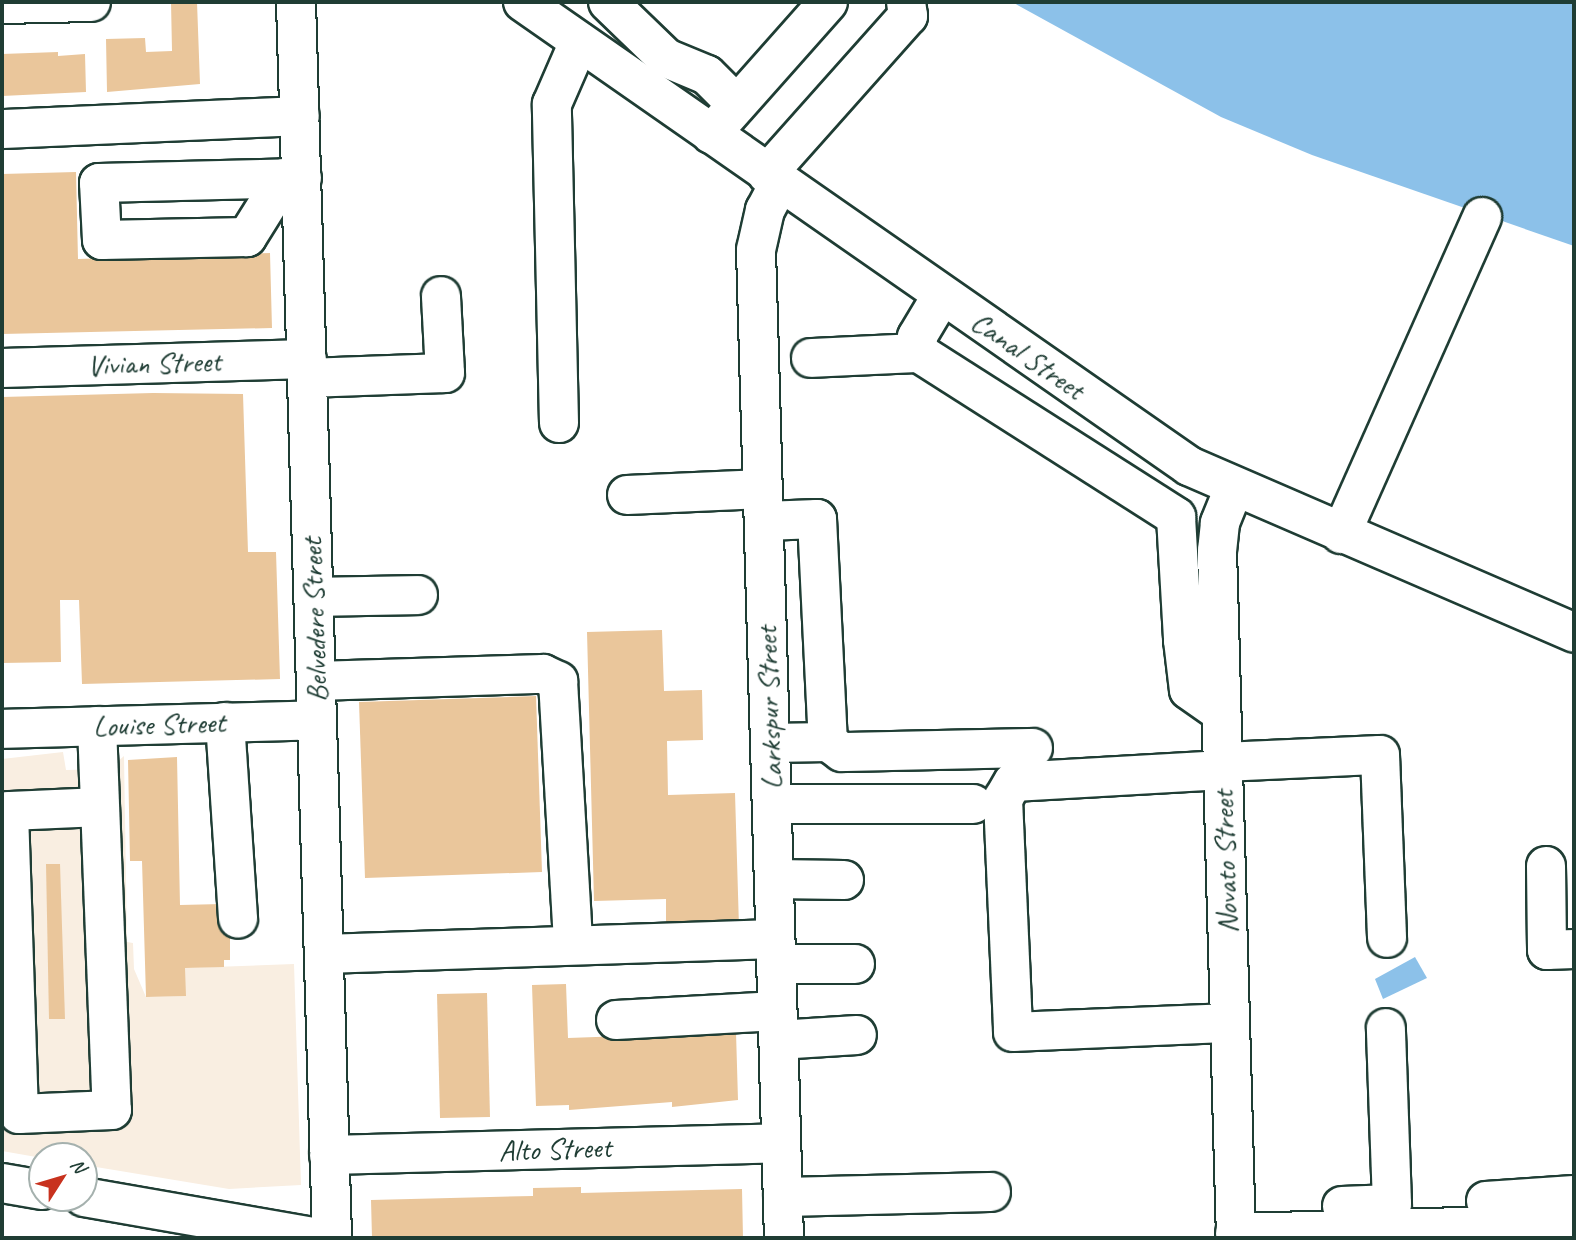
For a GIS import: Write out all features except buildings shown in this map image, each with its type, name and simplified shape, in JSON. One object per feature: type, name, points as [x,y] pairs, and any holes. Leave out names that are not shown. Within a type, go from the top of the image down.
[{"type":"street","points":[[2,4],[91,2]]},
{"type":"street","name":"Belvedere Street","points":[[296,2],[300,116],[293,178],[307,369],[332,1238]]},
{"type":"street","name":"Canal Street","points":[[523,2],[1172,455],[1234,488],[1574,633]]},
{"type":"street","points":[[608,2],[666,58],[706,75],[736,104]]},
{"type":"street","points":[[711,134],[828,2]]},
{"type":"street","name":"Larkspur Street","points":[[784,1238],[757,243],[774,178],[908,16],[906,2]]},
{"type":"street","points":[[559,423],[552,104],[579,41]]},
{"type":"street","points":[[2,129],[300,116]]},
{"type":"street","points":[[96,125],[102,240],[247,237],[293,178]]},
{"type":"street","points":[[99,183],[293,178]]},
{"type":"street","points":[[1341,534],[1482,218]]},
{"type":"street","points":[[919,353],[917,337],[942,295]]},
{"type":"street","name":"Vivian Street","points":[[2,368],[307,369],[445,373],[441,296]]},
{"type":"street","points":[[811,358],[919,353],[1176,517],[1183,640],[1218,693]]},
{"type":"street","name":"Novato Street","points":[[1234,488],[1217,540],[1218,693],[1223,766],[1235,1227]]},
{"type":"street","points":[[627,495],[763,505],[817,519],[828,742]]},
{"type":"street","points":[[314,597],[418,595]]},
{"type":"street","points":[[316,681],[543,674],[558,681],[573,944]]},
{"type":"street","name":"Louise Street","points":[[2,729],[317,720]]},
{"type":"street","points":[[226,722],[238,919]]},
{"type":"street","points":[[97,726],[112,1110],[19,1114],[9,811],[99,807]]},
{"type":"street","points":[[770,743],[828,742],[842,752],[1033,748]]},
{"type":"street","points":[[1230,1023],[1013,1032],[1003,799],[1013,782],[1380,755],[1387,938]]},
{"type":"street","points":[[772,804],[973,804]]},
{"type":"street","points":[[1546,866],[1547,950],[1574,949]]},
{"type":"street","points":[[774,878],[844,880]]},
{"type":"street","points":[[324,954],[573,944],[776,952],[855,964]]},
{"type":"street","points":[[617,1020],[778,1025],[857,1035]]},
{"type":"street","points":[[1235,1227],[1392,1204],[1387,1028]]},
{"type":"street","name":"Alto Street","points":[[330,1155],[781,1143]]},
{"type":"street","points":[[2,1183],[28,1188]]},
{"type":"street","points":[[783,1198],[991,1192]]},
{"type":"street","points":[[1478,1202],[1574,1195]]},
{"type":"street","points":[[98,1203],[142,1223],[318,1238]]},
{"type":"street","points":[[1235,1227],[1574,1224]]},
{"type":"shaded area","points":[[63,752],[66,770],[109,769],[124,756],[127,942],[133,943],[134,969],[146,997],[185,996],[185,968],[294,964],[301,1185],[229,1189],[98,1167],[98,1142],[28,1142],[28,1156],[2,1151],[2,759]]},
{"type":"water","points":[[1012,2],[1574,2],[1574,246],[1312,155],[1221,117]]},
{"type":"water","points":[[1415,957],[1427,978],[1383,999],[1375,979]]}]
